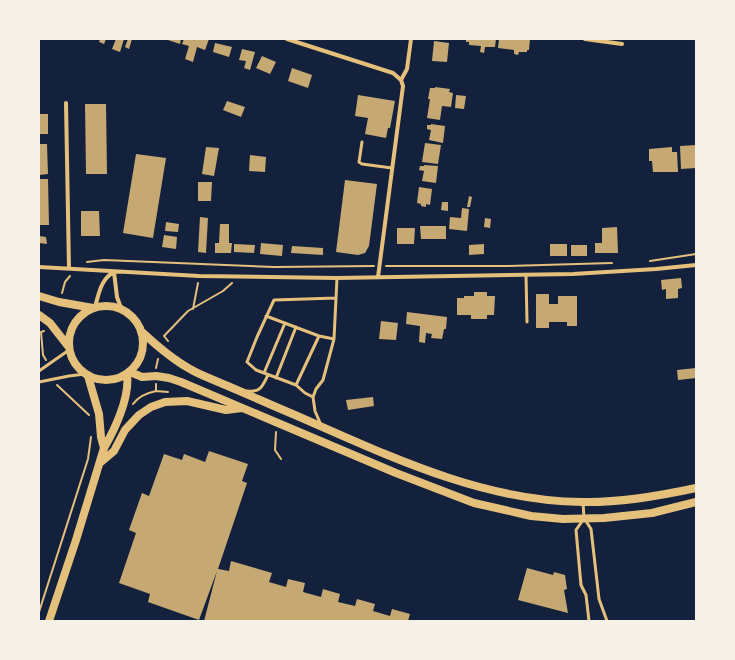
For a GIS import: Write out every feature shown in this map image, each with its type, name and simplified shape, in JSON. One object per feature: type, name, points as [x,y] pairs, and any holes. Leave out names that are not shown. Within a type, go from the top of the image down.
[{"type":"main road","points":[[39,296],[59,302],[94,307],[108,305],[121,308],[130,314],[138,322],[144,343],[142,354],[137,364],[128,374],[114,379],[101,380],[87,375],[78,368],[72,360],[69,348],[69,336],[72,327],[84,312],[94,307]]},
{"type":"main road","points":[[39,315],[50,323],[69,348]]},
{"type":"main road","points":[[142,332],[162,350],[190,369],[438,475],[476,487],[505,494],[583,502],[660,496],[696,488]]},
{"type":"main road","points":[[128,374],[142,377],[156,376],[181,382],[396,473],[474,503],[532,516],[604,518],[652,514],[696,502]]},
{"type":"main road","points":[[49,621],[101,462],[104,448],[110,437],[124,400],[128,384],[128,374]]},
{"type":"main road","points":[[87,375],[99,414],[101,437],[104,448]]},
{"type":"main road","points":[[101,462],[114,451],[125,430],[139,415],[151,407],[165,402],[187,401],[226,410],[242,408]]},
{"type":"street","points":[[287,39],[393,73],[401,80],[403,86],[378,277]]},
{"type":"street","points":[[401,80],[407,69],[411,39]]},
{"type":"street","points":[[585,39],[622,44]]},
{"type":"street","points":[[66,103],[69,269]]},
{"type":"street","points":[[39,267],[199,276],[337,278],[609,273],[696,265]]},
{"type":"street","points":[[94,307],[100,287],[107,276],[114,272]]},
{"type":"street","points":[[114,272],[117,296],[121,308]]},
{"type":"lane","points":[[362,142],[360,162],[362,164],[392,168]]},
{"type":"lane","points":[[526,275],[527,322]]},
{"type":"lane","points":[[322,426],[315,411],[314,397],[316,389],[323,380],[334,339],[337,278]]},
{"type":"lane","points":[[314,397],[305,393],[296,385],[256,370],[247,362],[274,300],[336,298]]},
{"type":"lane","points":[[266,316],[319,336],[334,339]]},
{"type":"lane","points":[[238,390],[253,392],[261,388],[285,323]]},
{"type":"lane","points":[[276,378],[296,327]]},
{"type":"lane","points":[[296,385],[319,336]]},
{"type":"lane","points":[[39,371],[69,348]]},
{"type":"lane","points":[[39,382],[69,376],[87,375]]},
{"type":"lane","points":[[583,502],[584,518],[591,529],[599,600],[607,621]]},
{"type":"lane","points":[[584,518],[576,530],[581,585],[586,595],[589,621]]},
{"type":"path","points":[[61,295],[65,282],[71,275]]},
{"type":"path","points":[[193,309],[199,276]]},
{"type":"path","points":[[156,376],[156,370],[162,350],[168,342],[164,336],[188,311],[223,291],[239,277]]},
{"type":"path","points":[[47,328],[41,332],[43,356],[47,362]]},
{"type":"path","points":[[55,383],[89,416],[91,420]]},
{"type":"path","points":[[277,422],[275,450],[281,459]]},
{"type":"path","points":[[39,612],[88,459],[92,432]]},
{"type":"building","points":[[100,39],[106,39],[104,44],[99,42]]},
{"type":"building","points":[[116,39],[124,39],[120,52],[112,49]]},
{"type":"building","points":[[128,39],[132,39],[129,49],[125,47]]},
{"type":"building","points":[[165,39],[181,39],[180,44]]},
{"type":"building","points":[[184,39],[209,39],[205,50],[197,47],[193,62],[185,59],[189,46],[182,44]]},
{"type":"building","points":[[466,39],[496,39],[495,47],[485,47],[484,53],[480,52],[481,46],[469,45],[469,42],[466,42]]},
{"type":"building","points":[[499,39],[530,39],[529,50],[527,50],[527,52],[519,52],[518,55],[514,54],[514,50],[498,48]]},
{"type":"building","points":[[434,41],[449,43],[447,62],[432,61]]},
{"type":"building","points":[[215,43],[232,47],[229,57],[213,52]]},
{"type":"building","points":[[242,49],[255,52],[250,70],[244,68],[246,61],[239,60]]},
{"type":"building","points":[[262,56],[276,62],[270,74],[256,68]]},
{"type":"building","points":[[292,68],[312,75],[308,88],[288,81]]},
{"type":"building","points":[[435,87],[450,89],[449,92],[453,93],[451,107],[442,106],[440,120],[427,118],[430,88]]},
{"type":"building","points":[[358,95],[395,101],[390,128],[388,128],[386,138],[365,134],[368,118],[355,116]]},
{"type":"building","points":[[456,95],[466,96],[464,109],[455,108]]},
{"type":"building","points":[[227,101],[245,107],[241,117],[223,110]]},
{"type":"building","points":[[85,104],[106,104],[107,174],[86,174]]},
{"type":"building","points":[[39,114],[48,114],[48,134],[39,134]]},
{"type":"building","points":[[431,124],[445,126],[443,143],[429,140],[431,130],[427,129],[427,125]]},
{"type":"building","points":[[425,143],[441,145],[438,164],[422,162]]},
{"type":"building","points":[[39,144],[47,144],[48,174],[39,175]]},
{"type":"building","points":[[696,145],[696,168],[681,169],[680,146]]},
{"type":"building","points":[[206,147],[219,148],[214,176],[202,174]]},
{"type":"building","points":[[672,147],[672,152],[677,152],[678,172],[653,172],[652,161],[649,161],[649,149]]},
{"type":"building","points":[[136,154],[166,158],[153,238],[123,233]]},
{"type":"building","points":[[250,155],[266,157],[265,172],[249,171]]},
{"type":"building","points":[[420,166],[438,166],[436,183],[422,181],[424,171],[419,170]]},
{"type":"building","points":[[39,179],[48,179],[49,225],[39,225]]},
{"type":"building","points":[[345,180],[377,184],[369,246],[365,253],[358,255],[336,252]]},
{"type":"building","points":[[198,182],[212,182],[211,201],[198,201]]},
{"type":"building","points":[[419,187],[432,189],[430,205],[426,204],[426,207],[417,203]]},
{"type":"building","points":[[469,196],[472,197],[470,207],[467,207]]},
{"type":"building","points":[[442,202],[448,202],[448,211],[441,210]]},
{"type":"building","points":[[462,208],[469,209],[467,231],[449,229],[450,217],[461,218]]},
{"type":"building","points":[[81,211],[99,211],[100,236],[81,236]]},
{"type":"building","points":[[200,217],[208,218],[206,253],[198,252]]},
{"type":"building","points":[[485,218],[491,219],[490,228],[484,227]]},
{"type":"building","points":[[166,222],[179,224],[178,232],[165,231]]},
{"type":"building","points":[[220,224],[229,224],[229,243],[232,243],[231,253],[215,253],[215,243],[219,243]]},
{"type":"building","points":[[420,226],[446,226],[446,239],[421,239]]},
{"type":"building","points":[[617,227],[618,253],[595,253],[595,243],[602,243],[602,228]]},
{"type":"building","points":[[397,228],[415,228],[414,244],[397,244]]},
{"type":"building","points":[[164,235],[177,237],[176,249],[162,247]]},
{"type":"building","points":[[39,236],[46,237],[47,244],[39,243]]},
{"type":"building","points":[[261,243],[283,245],[282,256],[260,254]]},
{"type":"building","points":[[234,244],[255,245],[254,253],[234,252]]},
{"type":"building","points":[[484,244],[484,254],[469,255],[469,245]]},
{"type":"building","points":[[550,244],[567,244],[567,256],[550,256]]},
{"type":"building","points":[[571,245],[587,245],[587,256],[571,256]]},
{"type":"building","points":[[292,246],[323,248],[323,255],[291,253]]},
{"type":"building","points":[[681,278],[682,288],[678,289],[678,298],[666,299],[666,289],[662,290],[661,280]]},
{"type":"building","points":[[474,292],[487,292],[487,296],[495,296],[494,315],[487,315],[487,319],[471,319],[471,315],[457,315],[457,298],[474,296]]},
{"type":"building","points":[[536,294],[549,294],[549,304],[558,304],[558,296],[577,296],[577,326],[567,326],[567,322],[549,322],[549,328],[536,328]]},
{"type":"building","points":[[407,312],[447,317],[446,329],[444,329],[442,339],[431,338],[432,334],[426,333],[425,343],[419,342],[420,326],[406,324]]},
{"type":"building","points":[[381,321],[398,323],[396,340],[379,339]]},
{"type":"building","points":[[696,368],[696,378],[678,380],[677,370]]},
{"type":"building","points":[[373,397],[374,406],[348,410],[346,400]]},
{"type":"building","points":[[209,451],[248,464],[242,481],[247,483],[218,569],[229,571],[231,561],[272,573],[269,582],[286,587],[288,579],[305,583],[303,592],[321,597],[323,589],[340,594],[338,602],[355,606],[357,599],[375,604],[373,611],[390,616],[392,609],[410,614],[408,621],[204,621],[217,571],[199,620],[148,602],[150,594],[119,583],[136,533],[129,530],[142,493],[149,496],[164,454],[182,460],[184,454],[205,462]]},
{"type":"building","points":[[527,568],[553,575],[554,572],[565,575],[567,589],[564,590],[568,613],[518,600]]}]
